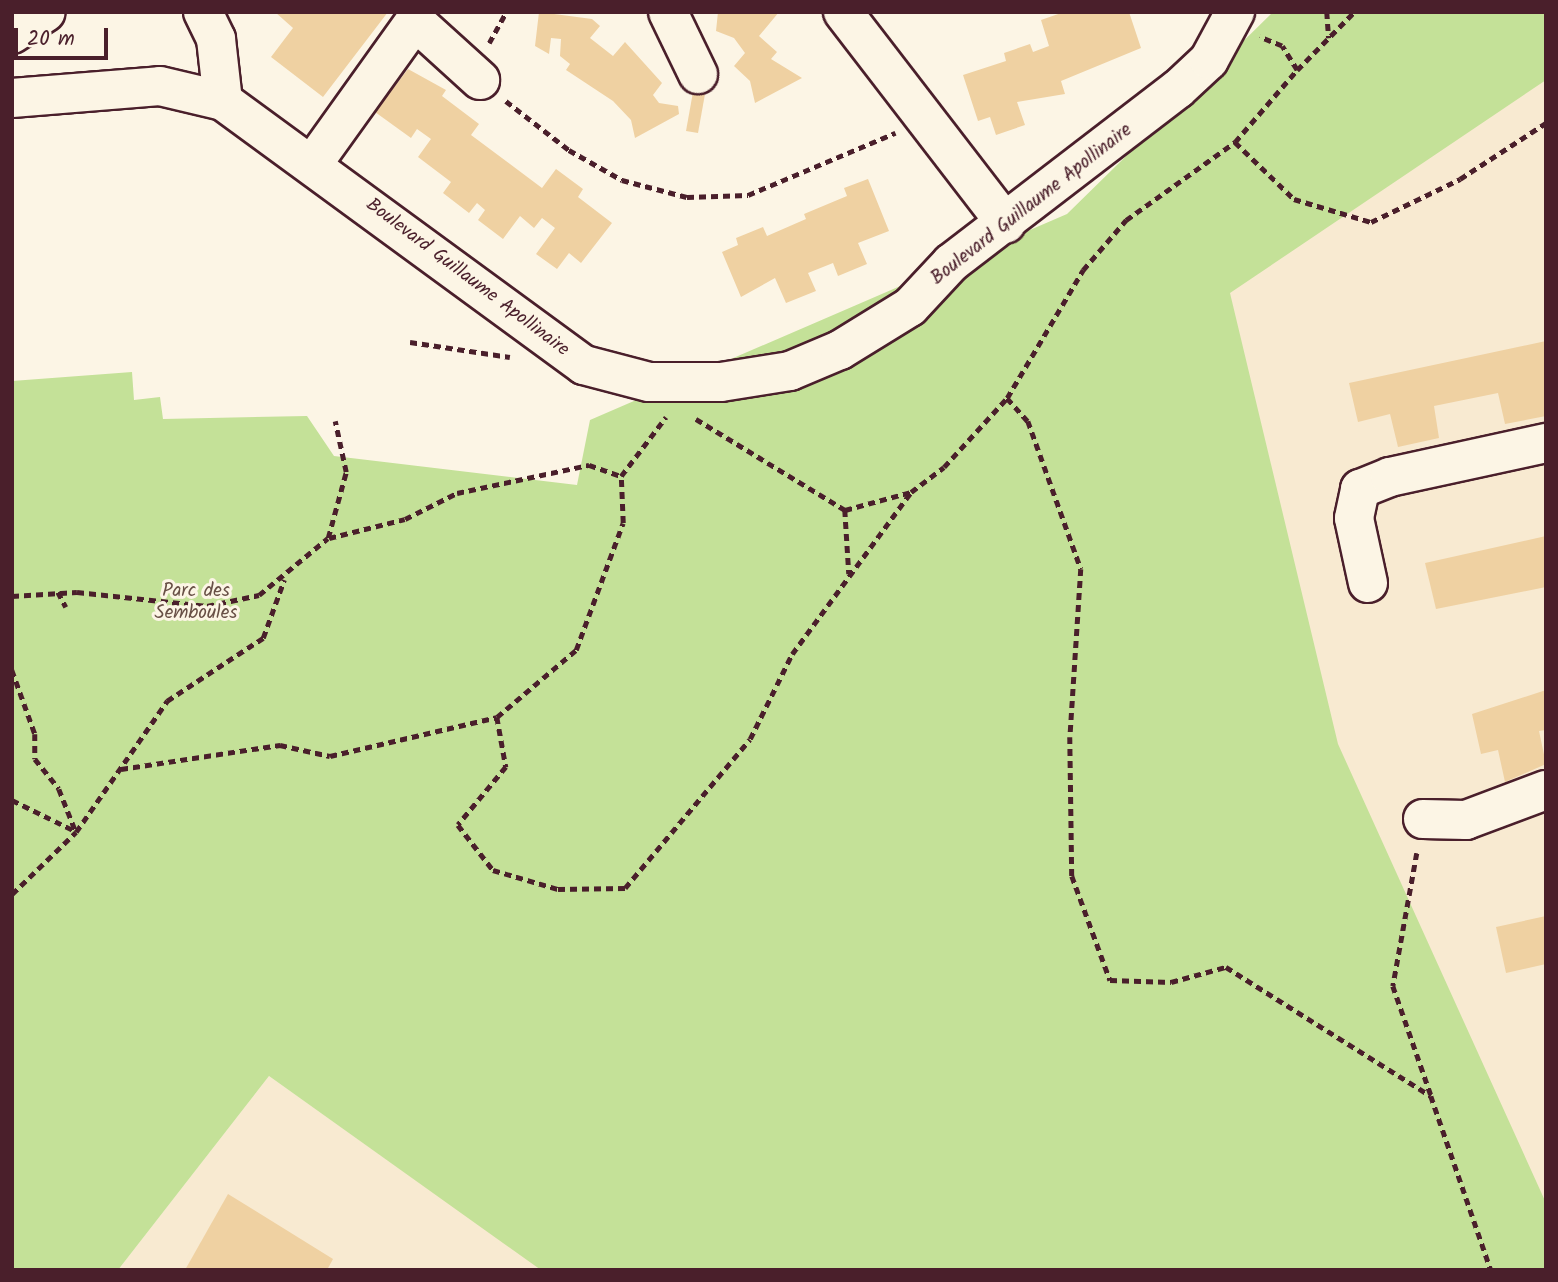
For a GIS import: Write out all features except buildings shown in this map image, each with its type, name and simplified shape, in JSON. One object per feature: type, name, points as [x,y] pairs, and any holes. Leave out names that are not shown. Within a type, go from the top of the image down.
[{"type":"street","points":[[12,34],[46,12]]},
{"type":"street","points":[[204,12],[216,39],[223,101]]},
{"type":"street","points":[[668,12],[698,74]]},
{"type":"street","points":[[843,12],[928,118],[1006,223]]},
{"type":"street","name":"Boulevard Guillaume Apollinaire","points":[[12,98],[160,86],[223,101],[314,162],[548,344],[617,377],[680,394],[790,371],[840,350],[910,307],[951,263],[1178,89],[1209,60],[1233,19]]},
{"type":"street","points":[[314,162],[415,21],[480,80]]},
{"type":"street","points":[[1368,583],[1354,518],[1360,489],[1390,477],[1546,443]]},
{"type":"street","points":[[1423,819],[1466,820],[1546,790]]},
{"type":"path","points":[[1326,12],[1329,38]]},
{"type":"path","points":[[497,717],[506,767],[458,825],[494,870],[558,889],[625,888],[750,739],[792,654],[911,492],[944,467],[1007,398],[1083,271],[1126,220],[1235,142],[1297,70],[1354,12]]},
{"type":"path","points":[[1233,19],[1282,46],[1297,70]]},
{"type":"path","points":[[480,80],[590,162],[622,180],[687,197],[748,195],[928,118]]},
{"type":"path","points":[[1235,142],[1294,199],[1371,222],[1460,179],[1546,123]]},
{"type":"path","points":[[410,342],[521,358]]},
{"type":"path","points":[[121,769],[280,745],[330,756],[497,717],[576,650],[623,523],[621,475],[680,394],[845,510]]},
{"type":"path","points":[[1007,398],[1028,421],[1081,569],[1070,737],[1072,876],[1110,980],[1171,982],[1226,967],[1432,1096]]},
{"type":"path","points":[[12,596],[58,591],[207,606],[259,595],[285,580],[328,538],[346,472],[335,421]]},
{"type":"path","points":[[328,538],[405,519],[457,493],[589,465],[621,475]]},
{"type":"path","points":[[845,510],[911,492]]},
{"type":"path","points":[[845,510],[849,574]]},
{"type":"path","points":[[12,894],[76,832],[167,701],[263,638],[285,580]]},
{"type":"path","points":[[58,591],[66,607]]},
{"type":"path","points":[[12,670],[35,734],[35,759],[58,789],[76,832]]},
{"type":"path","points":[[12,800],[76,832]]},
{"type":"path","points":[[1423,819],[1393,986],[1491,1270]]},
{"type":"shaded area","points":[[1546,12],[1546,1270],[118,1270],[269,1076],[438,1196],[1151,258]]},
{"type":"green space","name":"Parc des Semboules","points":[[1273,12],[1546,12],[1546,80],[1230,293],[1338,744],[1546,1203],[1546,1270],[541,1270],[269,1076],[118,1270],[12,1270],[12,381],[132,372],[134,400],[160,397],[163,419],[307,416],[334,456],[577,485],[590,420],[1067,214]]}]
